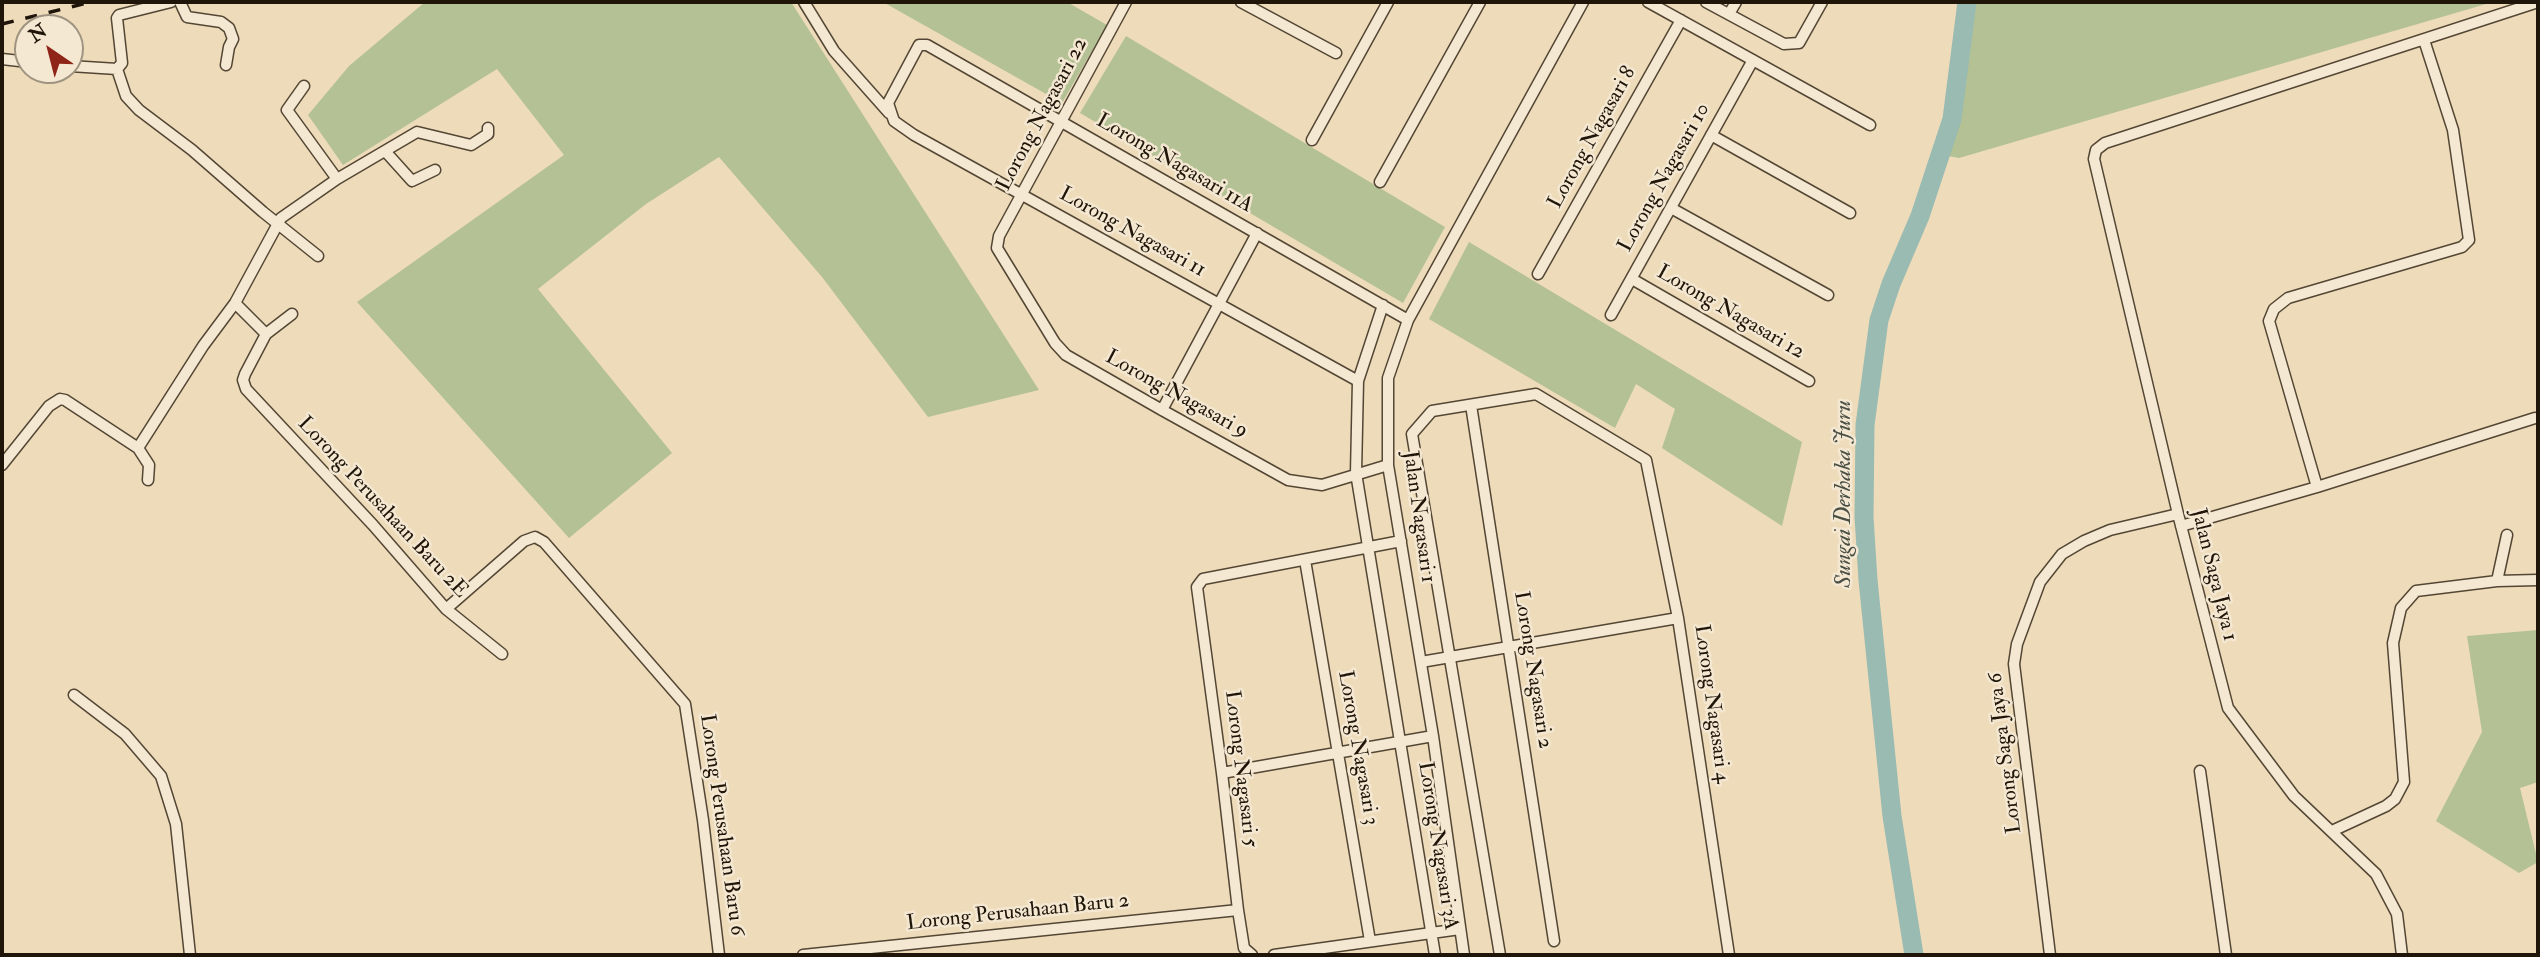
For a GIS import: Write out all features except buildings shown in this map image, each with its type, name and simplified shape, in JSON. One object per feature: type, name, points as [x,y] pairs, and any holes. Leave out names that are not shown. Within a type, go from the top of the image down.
[{"type":"street","points":[[117,69],[122,63],[117,18],[119,15],[171,2]]},
{"type":"street","points":[[180,2],[187,16],[221,22],[229,28],[233,39],[226,65]]},
{"type":"street","name":"Lorong Nagasari 11","points":[[804,2],[834,51],[894,121],[914,135],[1358,381]]},
{"type":"street","name":"Lorong Nagasari 22","points":[[997,248],[999,236],[1126,2]]},
{"type":"street","points":[[1241,2],[1336,53]]},
{"type":"street","points":[[1312,140],[1388,2]]},
{"type":"street","points":[[1380,182],[1480,2]]},
{"type":"street","name":"Jalan Nagasari 1","points":[[1464,955],[1433,736],[1388,465],[1388,378],[1408,320],[1583,2]]},
{"type":"street","points":[[1648,2],[1870,125]]},
{"type":"street","points":[[1706,2],[1784,44],[1799,43],[1822,2]]},
{"type":"street","points":[[1729,14],[1736,2]]},
{"type":"street","points":[[2317,487],[2269,321],[2274,309],[2288,298],[2462,247],[2469,240],[2453,130],[2424,40],[2538,2]]},
{"type":"street","name":"Lorong Nagasari 8","points":[[1538,274],[1681,20]]},
{"type":"street","name":"Jalan Saga Jaya 1","points":[[2402,955],[2397,915],[2376,874],[2294,796],[2228,708],[2178,514],[2094,159],[2096,150],[2105,143],[2424,40]]},
{"type":"street","name":"Lorong Nagasari 11A","points":[[890,115],[888,103],[919,45],[927,45],[1408,320]]},
{"type":"street","name":"Lorong Nagasari 10","points":[[1611,316],[1753,60]]},
{"type":"street","points":[[84,67],[117,69]]},
{"type":"street","points":[[117,69],[126,96],[139,110],[192,150],[318,256]]},
{"type":"street","points":[[304,86],[287,110],[337,179]]},
{"type":"street","points":[[138,448],[203,346],[235,303],[277,222],[337,179],[417,132],[471,145],[488,134],[488,128]]},
{"type":"street","points":[[1711,135],[1850,213]]},
{"type":"street","points":[[385,151],[412,181],[435,170]]},
{"type":"street","points":[[1671,208],[1828,295]]},
{"type":"street","points":[[1162,410],[1256,233]]},
{"type":"street","name":"Lorong Nagasari 9","points":[[997,248],[1055,343],[1066,355],[1288,480],[1322,485],[1388,465]]},
{"type":"street","name":"Lorong Nagasari 12","points":[[1632,279],[1809,380]]},
{"type":"street","points":[[235,303],[267,334],[292,314]]},
{"type":"street","points":[[1383,306],[1358,381],[1356,473],[1400,742]]},
{"type":"street","name":"Lorong Perusahaan Baru 2E","points":[[267,334],[243,380],[246,389],[373,525],[446,609],[502,654]]},
{"type":"street","name":"Lorong Nagasari 4","points":[[1471,405],[1535,394],[1646,460],[1678,618],[1729,955]]},
{"type":"street","points":[[2,465],[49,406],[65,400],[138,448],[149,465],[148,480]]},
{"type":"street","points":[[1471,405],[1432,411],[1412,434],[1500,955]]},
{"type":"street","name":"Lorong Nagasari 2","points":[[1471,405],[1554,941]]},
{"type":"street","points":[[2181,526],[2317,487],[2535,418]]},
{"type":"street","name":"Lorong Saga Jaya 6","points":[[2050,955],[2014,664],[2017,644],[2040,582],[2062,554],[2110,530],[2178,514]]},
{"type":"street","points":[[2497,581],[2507,535]]},
{"type":"street","name":"Lorong Perusahaan Baru 6","points":[[446,609],[524,541],[535,537],[544,542],[685,704],[703,820],[719,955]]},
{"type":"street","points":[[1305,560],[1401,541]]},
{"type":"street","name":"Lorong Nagasari 5","points":[[1251,954],[1244,948],[1238,910],[1197,587],[1203,579],[1305,560]]},
{"type":"street","name":"Lorong Nagasari 3","points":[[1305,560],[1370,942]]},
{"type":"street","points":[[2332,831],[2385,806],[2395,799],[2404,782],[2393,643],[2401,608],[2416,591],[2497,581],[2538,580]]},
{"type":"street","points":[[1421,662],[1678,618]]},
{"type":"street","points":[[74,695],[125,734],[161,776],[176,824],[190,955]]},
{"type":"street","points":[[1222,773],[1433,736]]},
{"type":"street","name":"Lorong Nagasari 3A","points":[[1400,742],[1435,955]]},
{"type":"street","points":[[2200,771],[2225,955]]},
{"type":"street","name":"Lorong Perusahaan Baru 2","points":[[803,955],[1238,910]]},
{"type":"street","points":[[1274,955],[1460,929]]},
{"type":"green space","points":[[425,2],[791,2],[1039,390],[928,417],[822,277],[719,157],[646,204],[538,289],[672,453],[569,538],[357,302],[564,155],[497,69],[343,165],[308,115],[349,66]]},
{"type":"green space","points":[[883,2],[1067,2],[1107,25],[1062,103]]},
{"type":"green space","points":[[1970,2],[2493,2],[1959,158],[1948,156],[1959,115]]},
{"type":"green space","points":[[1126,36],[1445,227],[1403,303],[1080,113]]},
{"type":"green space","points":[[1469,242],[1802,442],[1782,526],[1662,448],[1675,409],[1636,384],[1615,428],[1429,319]]},
{"type":"green space","points":[[2538,630],[2538,782],[2520,788],[2538,862],[2519,873],[2436,821],[2482,732],[2467,636]]},
{"type":"waterway","name":"Sungai Derhaka Juru","points":[[1914,955],[1892,816],[1868,580],[1864,517],[1865,425],[1879,320],[1920,216],[1952,119],[1967,2]]},
{"type":"railway","points":[[2,24],[91,2]]}]
